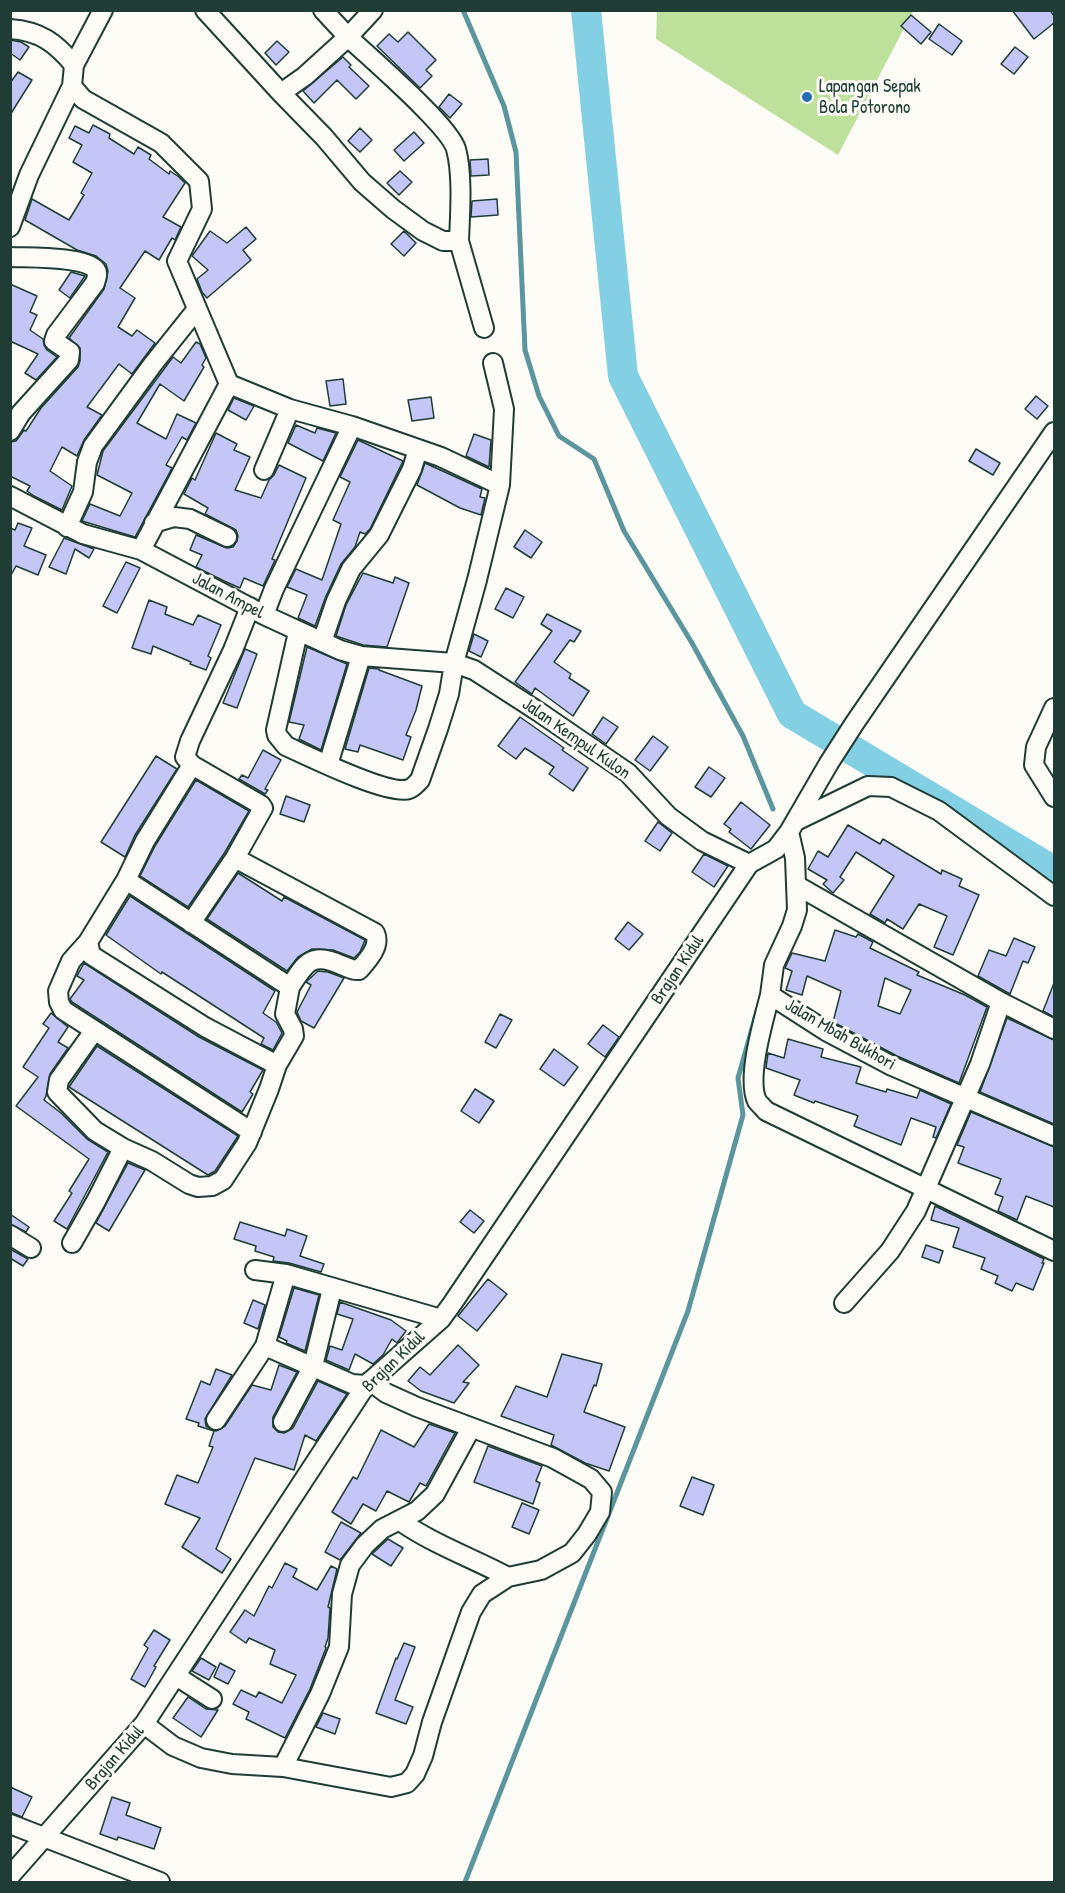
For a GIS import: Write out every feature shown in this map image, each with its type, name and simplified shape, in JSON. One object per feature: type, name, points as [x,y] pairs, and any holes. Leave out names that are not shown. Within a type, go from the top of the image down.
[{"type":"street","points":[[10,227],[29,175],[72,86],[74,65],[103,10]]},
{"type":"street","points":[[205,10],[324,137],[362,182],[423,231],[443,241],[459,241]]},
{"type":"street","points":[[323,10],[348,37],[443,127],[456,148],[460,188],[459,241],[484,328]]},
{"type":"street","points":[[281,93],[348,37],[373,10]]},
{"type":"street","points":[[10,29],[26,30],[47,39],[60,47],[74,65]]},
{"type":"street","points":[[72,86],[83,99],[161,143],[199,181],[202,209],[170,266],[197,309],[229,384],[290,409],[351,426],[418,449],[500,485]]},
{"type":"street","points":[[10,257],[79,262],[87,264],[98,274],[95,283],[56,335],[54,342],[70,352],[69,360],[21,413],[10,431]]},
{"type":"street","points":[[67,527],[83,492],[87,462],[93,446],[197,309]]},
{"type":"street","points":[[298,632],[276,730],[277,735],[286,746],[379,786],[407,790],[414,786],[420,780],[448,694],[500,485],[504,409],[493,363]]},
{"type":"street","points":[[141,550],[229,384]]},
{"type":"street","points":[[264,470],[290,409]]},
{"type":"street","points":[[191,923],[235,858],[262,808],[261,805],[192,765],[185,757],[190,741],[233,650],[257,611],[274,589],[351,426]]},
{"type":"street","points":[[793,827],[854,724],[1051,444]]},
{"type":"street","points":[[322,642],[336,601],[351,569],[379,535],[412,469],[418,449]]},
{"type":"street","name":"Jalan Ampel","points":[[10,496],[83,534],[141,550],[298,632],[322,642],[362,656],[454,663]]},
{"type":"street","points":[[154,523],[174,518],[190,519],[227,537]]},
{"type":"street","points":[[328,765],[362,656]]},
{"type":"street","name":"Jalan Kempul Kulon","points":[[454,663],[474,670],[540,712],[628,773],[668,816],[702,841],[749,864]]},
{"type":"street","points":[[1054,708],[1036,747],[1034,765],[1054,797]]},
{"type":"street","points":[[192,765],[145,840],[126,880],[88,942],[70,961],[58,992],[59,1002],[63,1010],[94,1031],[252,1132]]},
{"type":"street","points":[[793,827],[868,786],[891,788],[939,812],[1054,896]]},
{"type":"street","name":"Brajan Kidul","points":[[10,1876],[144,1724],[368,1383],[441,1319],[749,864],[776,849],[793,827]]},
{"type":"street","name":"Jalan Mbah Bukhori","points":[[793,827],[797,910],[774,965],[770,994],[826,1031],[892,1066],[1054,1137]]},
{"type":"street","points":[[94,1031],[59,1080],[57,1092],[95,1131],[123,1148],[152,1161],[189,1184],[198,1187],[212,1186],[223,1180],[252,1132],[277,1065],[294,1036],[285,1014],[290,987],[304,964],[318,958],[359,970],[376,948],[377,938],[375,933],[235,858]]},
{"type":"street","points":[[126,880],[290,987]]},
{"type":"street","points":[[796,885],[1001,1002],[1054,1029]]},
{"type":"street","points":[[88,942],[91,955],[108,967],[205,1027],[277,1065]]},
{"type":"street","points":[[770,994],[755,1054],[754,1079],[757,1100],[766,1111],[1054,1251]]},
{"type":"street","points":[[844,1303],[890,1251],[916,1210],[983,1056],[1001,1002]]},
{"type":"street","points":[[72,1242],[123,1148]]},
{"type":"street","points":[[10,1235],[31,1248]]},
{"type":"street","points":[[255,1270],[286,1274],[441,1319]]},
{"type":"street","points":[[216,1420],[265,1346],[286,1274]]},
{"type":"street","points":[[283,1422],[313,1366],[332,1288]]},
{"type":"street","points":[[144,1724],[173,1746],[201,1758],[232,1764],[283,1767],[391,1787],[407,1783],[415,1774],[423,1756],[432,1722],[471,1612],[482,1594],[508,1577],[541,1570],[572,1553],[600,1512],[602,1492],[591,1479],[568,1465],[471,1428],[386,1393],[368,1383],[352,1384],[265,1346]]},
{"type":"street","points":[[283,1767],[320,1694],[339,1647],[342,1594],[350,1565],[365,1545],[382,1529],[417,1510],[435,1494],[471,1428]]},
{"type":"street","points":[[400,1521],[422,1536],[508,1577]]},
{"type":"street","points":[[176,1676],[212,1699]]},
{"type":"street","points":[[10,1824],[160,1882]]},
{"type":"green space","name":"Lapangan Sepak Bola Potorono","points":[[657,11],[913,11],[838,155],[656,39]]},
{"type":"building","points":[[1012,10],[1050,10],[1054,16],[1054,23],[1034,39]]},
{"type":"building","points":[[911,15],[931,32],[921,44],[901,26]]},
{"type":"building","points":[[939,24],[962,41],[952,55],[929,39]]},
{"type":"building","points":[[408,32],[436,60],[426,70],[432,76],[420,88],[377,46],[389,34],[398,42]]},
{"type":"building","points":[[10,40],[21,42],[29,47],[20,60],[10,53]]},
{"type":"building","points":[[277,41],[289,52],[276,65],[265,53]]},
{"type":"building","points":[[1015,47],[1028,57],[1014,74],[1001,64]]},
{"type":"building","points":[[343,57],[351,65],[349,67],[369,86],[356,99],[337,80],[314,103],[303,91]]},
{"type":"building","points":[[18,72],[32,80],[10,115],[10,83]]},
{"type":"building","points":[[449,94],[462,104],[450,118],[439,107]]},
{"type":"building","points":[[93,125],[110,134],[109,138],[134,154],[138,147],[151,155],[149,159],[185,183],[163,217],[181,227],[175,240],[172,238],[159,260],[145,251],[120,288],[135,298],[118,327],[132,336],[137,330],[155,343],[132,374],[119,364],[87,407],[102,415],[84,440],[77,456],[62,447],[50,471],[72,486],[62,510],[34,496],[27,491],[30,486],[10,476],[10,442],[16,441],[24,430],[26,431],[41,408],[78,367],[80,348],[69,338],[104,289],[108,271],[106,264],[96,256],[77,250],[25,220],[32,199],[69,220],[84,195],[81,193],[92,173],[73,162],[82,145],[69,138],[75,126],[89,133]]},
{"type":"building","points":[[360,128],[372,140],[360,152],[348,141]]},
{"type":"building","points":[[414,132],[424,143],[404,161],[394,150]]},
{"type":"building","points":[[488,159],[489,175],[471,176],[470,160]]},
{"type":"building","points":[[400,171],[412,182],[399,195],[387,183]]},
{"type":"building","points":[[497,199],[498,215],[471,217],[472,201]]},
{"type":"building","points":[[246,227],[256,239],[243,250],[251,260],[207,298],[197,279],[208,270],[192,256],[210,231],[227,243]]},
{"type":"building","points":[[404,231],[416,243],[404,256],[391,244]]},
{"type":"building","points":[[71,272],[85,276],[70,298],[59,290]]},
{"type":"building","points":[[10,284],[37,296],[30,312],[37,315],[30,330],[43,339],[47,350],[57,357],[36,380],[25,373],[38,354],[10,341]]},
{"type":"building","points":[[196,342],[200,344],[206,358],[202,365],[204,367],[184,401],[160,384],[137,423],[166,439],[177,414],[196,423],[187,440],[182,437],[166,465],[172,468],[135,537],[82,521],[90,504],[120,516],[132,493],[97,475],[103,451],[173,357],[181,363]]},
{"type":"building","points":[[343,379],[346,404],[330,406],[326,381]]},
{"type":"building","points":[[1036,396],[1048,406],[1037,419],[1025,409]]},
{"type":"building","points":[[431,397],[434,418],[412,421],[408,400]]},
{"type":"building","points":[[234,398],[254,406],[246,420],[228,410]]},
{"type":"building","points":[[296,425],[315,433],[317,428],[336,433],[323,461],[288,443]]},
{"type":"building","points":[[216,433],[237,444],[234,450],[250,457],[235,490],[261,498],[279,465],[306,478],[263,586],[244,578],[240,588],[224,581],[196,567],[202,555],[190,550],[196,535],[227,548],[233,547],[237,541],[236,530],[205,514],[208,508],[184,494],[192,478],[195,480]]},
{"type":"building","points":[[474,434],[491,440],[489,467],[466,456]]},
{"type":"building","points":[[358,440],[403,461],[370,529],[365,534],[360,532],[355,547],[341,564],[315,626],[298,618],[307,595],[287,587],[296,569],[322,580],[341,524],[333,520],[350,482],[340,477]]},
{"type":"building","points":[[976,449],[1000,463],[993,475],[969,461]]},
{"type":"building","points":[[425,463],[482,489],[480,497],[485,498],[481,515],[460,508],[417,485]]},
{"type":"building","points":[[18,523],[32,528],[24,546],[46,555],[38,575],[16,566],[10,577],[10,528],[15,530]]},
{"type":"building","points":[[525,530],[542,542],[531,558],[514,547]]},
{"type":"building","points":[[64,538],[94,549],[89,558],[75,549],[66,574],[49,567]]},
{"type":"building","points":[[126,562],[140,568],[117,613],[103,606]]},
{"type":"building","points":[[363,573],[393,583],[395,577],[409,583],[387,647],[363,645],[336,636],[346,605]]},
{"type":"building","points":[[506,588],[524,597],[513,618],[495,609]]},
{"type":"building","points":[[149,600],[167,607],[165,614],[193,625],[198,615],[221,625],[208,656],[211,658],[206,670],[153,646],[151,654],[132,648]]},
{"type":"building","points":[[547,614],[581,631],[574,642],[570,640],[554,662],[571,674],[569,678],[589,691],[573,716],[535,688],[532,694],[515,682],[552,631],[541,624]]},
{"type":"building","points":[[474,634],[488,641],[481,657],[469,651]]},
{"type":"building","points":[[307,647],[347,664],[321,750],[299,739],[304,725],[289,722]]},
{"type":"building","points":[[245,649],[257,654],[237,708],[223,703]]},
{"type":"building","points":[[369,668],[379,669],[422,686],[406,735],[411,737],[403,760],[360,745],[358,752],[345,749]]},
{"type":"building","points":[[520,717],[588,768],[573,791],[549,774],[554,767],[525,748],[516,759],[498,746]]},
{"type":"building","points":[[603,717],[618,727],[606,744],[592,734]]},
{"type":"building","points":[[653,736],[668,747],[650,771],[635,760]]},
{"type":"building","points":[[263,750],[281,760],[265,789],[268,790],[265,794],[239,779],[242,775],[248,778]]},
{"type":"building","points":[[156,756],[177,769],[135,835],[125,857],[101,842]]},
{"type":"building","points":[[709,767],[725,778],[711,797],[695,787]]},
{"type":"building","points":[[196,780],[249,811],[188,907],[140,876],[155,846]]},
{"type":"building","points":[[286,796],[310,805],[304,822],[280,814]]},
{"type":"building","points":[[741,802],[770,825],[751,849],[729,832],[731,829],[724,824]]},
{"type":"building","points":[[658,822],[672,833],[660,851],[645,841]]},
{"type":"building","points":[[848,825],[880,844],[883,839],[941,874],[942,870],[962,879],[959,886],[979,895],[953,955],[934,947],[947,916],[919,904],[903,929],[887,919],[885,923],[870,914],[894,876],[856,852],[840,877],[844,880],[833,893],[823,884],[827,880],[808,869],[818,851],[828,857]]},
{"type":"building","points":[[704,854],[728,866],[714,887],[692,872]]},
{"type":"building","points":[[238,873],[282,901],[284,897],[365,940],[360,952],[354,958],[333,950],[312,949],[298,957],[287,971],[207,919]]},
{"type":"building","points":[[130,896],[275,991],[263,1013],[276,1022],[282,1033],[273,1050],[261,1044],[264,1038],[162,972],[161,974],[106,935]]},
{"type":"building","points":[[628,922],[643,934],[629,950],[615,939]]},
{"type":"building","points":[[835,930],[856,937],[858,934],[873,942],[870,948],[919,972],[917,975],[987,1007],[959,1083],[897,1056],[833,1022],[841,991],[807,976],[802,995],[786,990],[792,971],[785,968],[792,953],[825,961]],"holes":[[[885,978],[911,990],[900,1014],[878,1006]]]},
{"type":"building","points":[[1014,938],[1035,947],[1028,963],[1023,961],[1010,994],[978,976],[989,950],[1006,956]]},
{"type":"building","points":[[84,963],[199,1037],[263,1070],[242,1112],[72,1002],[70,999],[84,980],[77,976]]},
{"type":"building","points":[[318,971],[344,978],[314,1028],[301,1021],[297,1012],[311,985],[306,982]]},
{"type":"building","points":[[1054,983],[1054,1017],[1043,1011]]},
{"type":"building","points":[[51,1013],[68,1027],[58,1042],[68,1048],[50,1074],[44,1100],[87,1139],[108,1152],[67,1229],[54,1221],[72,1193],[69,1191],[89,1159],[16,1106],[38,1077],[23,1067],[49,1028],[43,1024]]},
{"type":"building","points":[[500,1014],[512,1020],[496,1048],[485,1042]]},
{"type":"building","points":[[1007,1018],[1054,1040],[1054,1124],[980,1092]]},
{"type":"building","points":[[603,1025],[619,1037],[605,1057],[588,1044]]},
{"type":"building","points":[[788,1039],[823,1049],[821,1057],[861,1067],[856,1083],[917,1098],[920,1090],[951,1104],[936,1138],[933,1137],[936,1127],[911,1118],[901,1145],[854,1126],[858,1116],[856,1115],[794,1095],[800,1080],[766,1068],[768,1053],[784,1058]]},
{"type":"building","points":[[97,1046],[238,1136],[215,1171],[208,1175],[69,1087]]},
{"type":"building","points":[[554,1049],[578,1067],[564,1086],[540,1069]]},
{"type":"building","points":[[475,1089],[494,1101],[479,1123],[461,1111]]},
{"type":"building","points":[[971,1112],[1054,1147],[1054,1207],[1026,1196],[1017,1220],[998,1211],[1003,1197],[995,1194],[1001,1179],[958,1163],[964,1147],[957,1145]]},
{"type":"building","points":[[128,1163],[145,1170],[109,1231],[96,1223]]},
{"type":"building","points":[[935,1206],[1044,1259],[1033,1290],[1016,1283],[1012,1291],[995,1283],[998,1276],[981,1269],[985,1258],[953,1247],[959,1228],[931,1220]]},
{"type":"building","points":[[470,1210],[484,1221],[474,1233],[460,1222]]},
{"type":"building","points":[[10,1214],[29,1227],[26,1232],[10,1224]]},
{"type":"building","points":[[240,1222],[285,1236],[287,1229],[307,1236],[300,1256],[324,1264],[321,1272],[273,1261],[274,1257],[255,1251],[256,1246],[234,1239]]},
{"type":"building","points":[[926,1245],[943,1251],[939,1263],[922,1257]]},
{"type":"building","points":[[10,1249],[28,1259],[23,1266],[10,1258]]},
{"type":"building","points":[[488,1279],[507,1294],[477,1331],[458,1316]]},
{"type":"building","points":[[294,1288],[319,1295],[305,1351],[286,1343],[287,1341],[279,1337]]},
{"type":"building","points":[[253,1300],[265,1305],[258,1329],[244,1323]]},
{"type":"building","points":[[340,1302],[391,1320],[406,1331],[397,1343],[392,1339],[383,1355],[373,1364],[355,1354],[349,1370],[326,1360],[330,1346],[342,1350],[353,1319],[337,1314]]},
{"type":"building","points":[[458,1345],[479,1365],[463,1382],[469,1383],[454,1403],[421,1391],[408,1381],[420,1367],[430,1375]]},
{"type":"building","points":[[562,1354],[602,1364],[596,1386],[594,1385],[584,1412],[625,1427],[609,1471],[585,1463],[551,1445],[554,1435],[501,1416],[516,1386],[547,1397]]},
{"type":"building","points":[[279,1365],[297,1372],[273,1417],[273,1427],[278,1432],[284,1433],[293,1428],[318,1381],[347,1394],[316,1441],[305,1435],[294,1470],[255,1458],[216,1549],[231,1559],[222,1573],[182,1547],[200,1518],[165,1504],[177,1475],[198,1483],[213,1447],[209,1446],[214,1431],[186,1419],[201,1381],[210,1385],[216,1369],[232,1375],[205,1419],[206,1426],[216,1431],[225,1426],[252,1385],[271,1390]]},
{"type":"building","points":[[429,1424],[455,1433],[426,1486],[420,1483],[409,1502],[387,1491],[376,1511],[363,1504],[351,1524],[332,1512],[353,1477],[357,1479],[381,1430],[414,1447]]},
{"type":"building","points":[[488,1446],[542,1466],[536,1481],[540,1483],[533,1504],[474,1482]]},
{"type":"building","points":[[692,1477],[714,1485],[703,1515],[680,1506]]},
{"type":"building","points":[[522,1503],[539,1510],[529,1534],[512,1527]]},
{"type":"building","points":[[341,1522],[361,1533],[340,1560],[325,1552]]},
{"type":"building","points":[[388,1539],[403,1548],[391,1566],[372,1554]]},
{"type":"building","points":[[285,1563],[297,1569],[293,1577],[317,1590],[331,1566],[337,1569],[328,1607],[330,1608],[326,1648],[310,1689],[285,1738],[246,1719],[249,1712],[233,1704],[241,1690],[256,1697],[259,1692],[282,1703],[296,1675],[270,1664],[275,1650],[249,1638],[246,1643],[230,1632],[245,1610],[254,1616],[269,1586],[272,1588]]},
{"type":"building","points":[[154,1630],[170,1640],[154,1666],[156,1667],[145,1687],[131,1679],[148,1648],[144,1645]]},
{"type":"building","points":[[404,1643],[415,1647],[395,1700],[413,1707],[406,1724],[376,1713],[396,1658]]},
{"type":"building","points":[[201,1658],[216,1667],[209,1680],[192,1671]]},
{"type":"building","points":[[220,1663],[235,1671],[228,1684],[214,1677]]},
{"type":"building","points":[[188,1697],[206,1709],[218,1710],[201,1737],[173,1718]]},
{"type":"building","points":[[323,1713],[340,1719],[335,1734],[316,1727]]},
{"type":"building","points":[[10,1787],[32,1797],[22,1817],[10,1812]]},
{"type":"building","points":[[112,1797],[130,1803],[126,1815],[161,1828],[154,1849],[118,1837],[117,1840],[100,1834]]},
{"type":"waterway","points":[[463,10],[504,106],[516,152],[525,350],[539,396],[559,436],[594,459],[624,531],[692,643],[743,736],[773,809]]},
{"type":"waterway","points":[[586,10],[623,376],[792,714],[1054,871]]},
{"type":"waterway","points":[[465,1882],[688,1311],[743,1115],[738,1078],[757,1011]]},
{"type":"place","name":"Lapangan Sepak Bola Potorono","points":[[807,97]]}]
